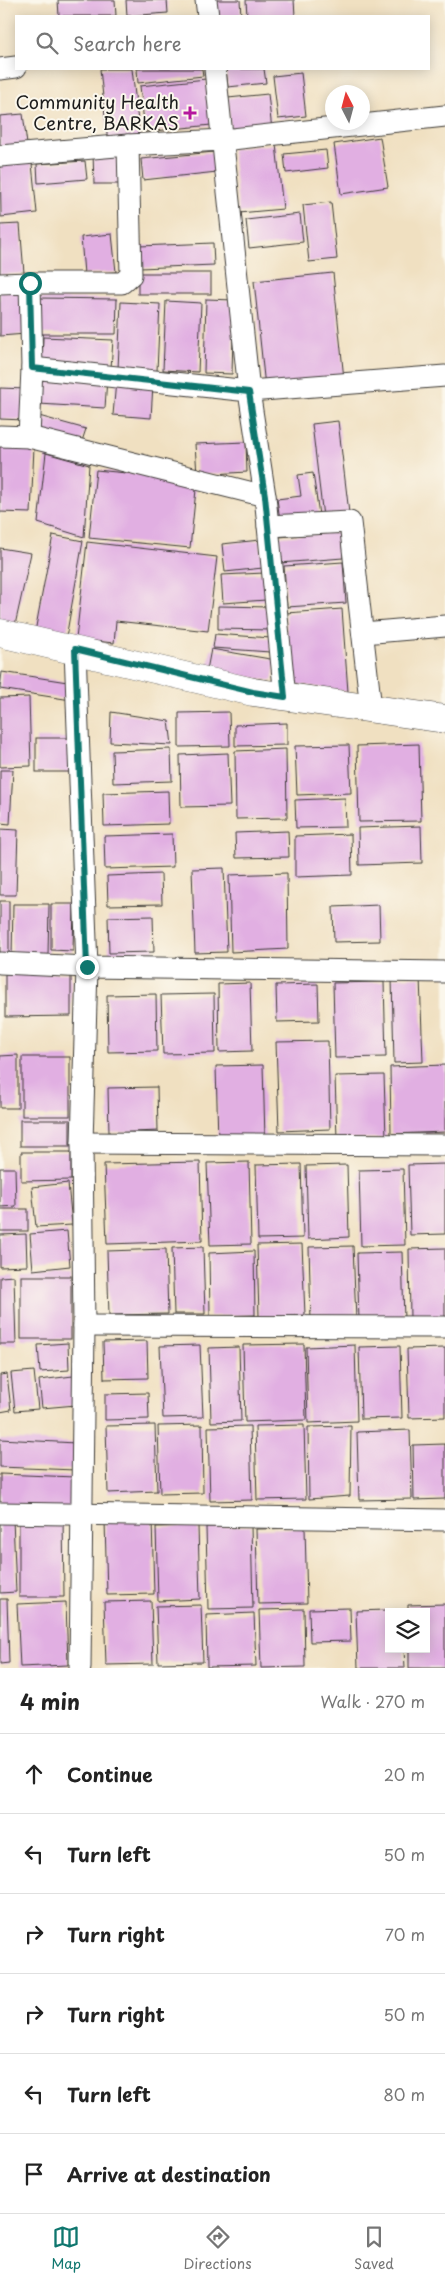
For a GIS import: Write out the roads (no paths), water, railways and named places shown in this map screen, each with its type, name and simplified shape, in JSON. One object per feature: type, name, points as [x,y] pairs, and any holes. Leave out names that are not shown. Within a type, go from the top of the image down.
[{"type":"street","points":[[206,0],[208,15]]},
{"type":"street","points":[[0,69],[15,67]]},
{"type":"street","points":[[215,70],[249,392],[265,496],[285,697]]},
{"type":"street","points":[[0,156],[128,145],[223,140],[445,116]]},
{"type":"street","points":[[0,284],[122,283],[131,275],[128,145]]},
{"type":"street","points":[[29,437],[32,368],[30,283]]},
{"type":"street","points":[[32,368],[249,392],[445,376]]},
{"type":"street","points":[[0,436],[29,437],[265,496]]},
{"type":"street","points":[[268,526],[350,522],[371,709]]},
{"type":"street","points":[[363,633],[445,626]]},
{"type":"street","points":[[0,633],[253,692],[445,719]]},
{"type":"street","points":[[75,649],[87,967],[82,1143],[84,1326],[80,1668]]},
{"type":"street","points":[[0,963],[87,967],[445,972]]},
{"type":"street","points":[[82,1143],[445,1145]]},
{"type":"street","points":[[84,1326],[445,1327]]},
{"type":"street","points":[[0,1513],[445,1520]]},
{"type":"place","name":"Community Health Centre, BARKAS","points":[[190,113]]}]
